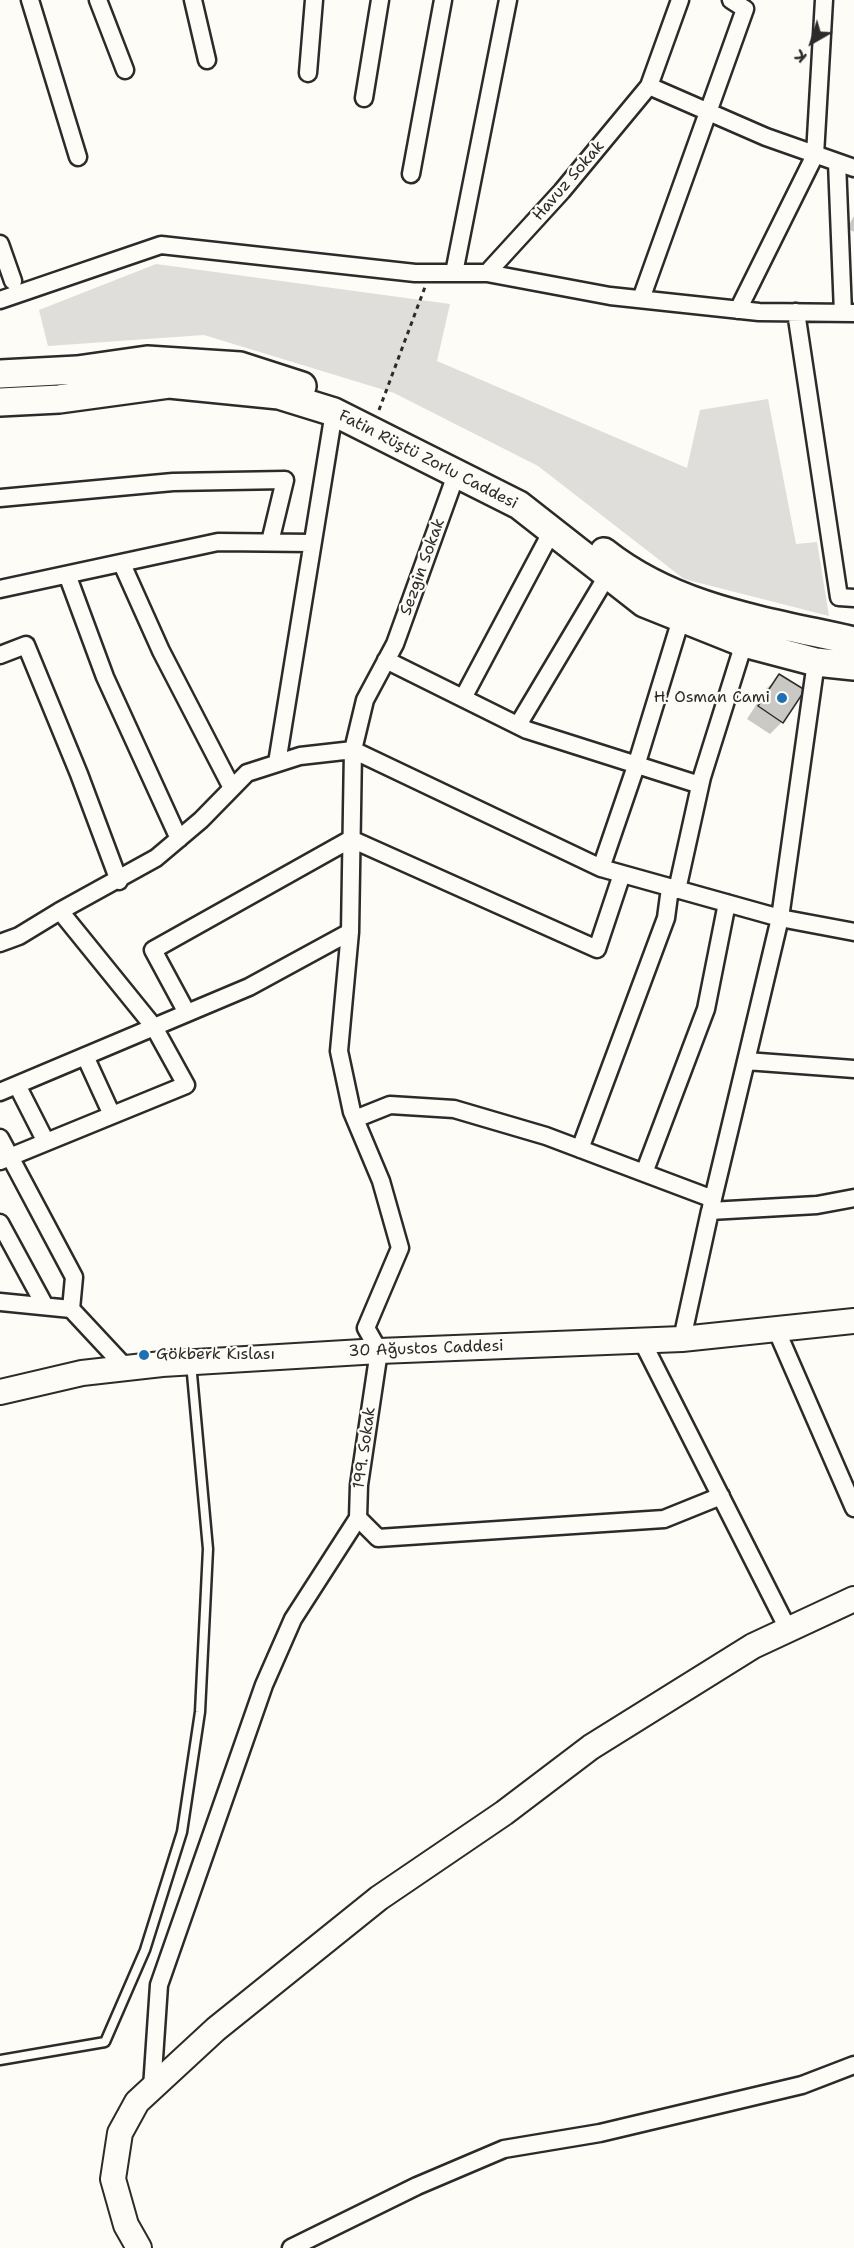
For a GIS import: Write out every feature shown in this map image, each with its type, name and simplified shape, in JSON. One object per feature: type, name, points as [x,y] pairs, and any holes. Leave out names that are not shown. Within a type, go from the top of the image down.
[{"type":"main road","name":"Fatin Rüştü Zorlu Caddesi","points":[[0,374],[77,370],[147,360],[240,366],[345,399],[467,462],[516,483],[622,566],[694,603],[748,619],[854,641]]},
{"type":"main road","name":"Fatin Rüştü Zorlu Caddesi","points":[[0,402],[59,399],[168,384],[279,395],[334,412],[519,505],[553,529],[607,576],[644,603],[744,643],[816,662],[854,666]]},
{"type":"street","points":[[30,0],[78,157]]},
{"type":"street","points":[[98,0],[124,70]]},
{"type":"street","points":[[193,0],[207,60]]},
{"type":"street","points":[[308,73],[314,0]]},
{"type":"street","points":[[364,98],[380,0]]},
{"type":"street","points":[[411,174],[444,0]]},
{"type":"street","points":[[454,273],[508,0]]},
{"type":"street","name":"Havuz Sokak","points":[[487,273],[562,191],[649,86],[680,0]]},
{"type":"street","points":[[641,299],[745,9],[730,0]]},
{"type":"street","points":[[738,310],[815,154],[824,0]]},
{"type":"street","points":[[649,86],[709,112],[854,168]]},
{"type":"street","points":[[0,300],[161,245],[430,274],[487,273],[641,299],[738,310],[849,313],[837,162]]},
{"type":"street","points":[[0,244],[13,281]]},
{"type":"street","points":[[796,312],[839,597],[854,598]]},
{"type":"street","points":[[277,763],[334,412]]},
{"type":"street","name":"Sezgin Sokak","points":[[379,1351],[366,1328],[400,1248],[381,1181],[355,1119],[339,1051],[350,932],[353,750],[365,700],[395,644],[457,472]]},
{"type":"street","points":[[0,498],[173,482],[285,480],[270,542]]},
{"type":"street","points":[[463,698],[553,529]]},
{"type":"street","points":[[0,590],[68,577],[218,542],[312,543]]},
{"type":"street","points":[[122,564],[161,651],[232,788]]},
{"type":"street","points":[[518,725],[607,576]]},
{"type":"street","points":[[68,577],[105,677],[179,839]]},
{"type":"street","points":[[601,868],[636,766],[681,619]]},
{"type":"street","points":[[580,1149],[666,918],[700,785],[744,643]]},
{"type":"street","points":[[0,655],[26,645],[79,774],[119,881]]},
{"type":"street","points":[[386,660],[518,725],[636,766],[700,785]]},
{"type":"street","points":[[682,1340],[780,918],[816,662]]},
{"type":"street","points":[[0,943],[19,936],[156,858],[179,839],[247,773],[300,756],[353,750],[601,868],[780,918],[854,932]]},
{"type":"street","points":[[187,1013],[153,950],[351,839],[597,949],[622,874]]},
{"type":"street","points":[[644,1173],[706,1009],[726,903]]},
{"type":"street","points":[[5,1159],[186,1085],[154,1027],[60,911]]},
{"type":"street","points":[[0,1092],[249,987],[350,932]]},
{"type":"street","points":[[85,1056],[112,1115]]},
{"type":"street","points":[[746,1061],[854,1069]]},
{"type":"street","points":[[17,1085],[46,1142]]},
{"type":"street","points":[[355,1119],[390,1105],[454,1109],[546,1136],[644,1173],[712,1205],[817,1204],[854,1198]]},
{"type":"street","points":[[0,1138],[5,1159],[74,1277],[71,1308]]},
{"type":"street","points":[[0,1223],[45,1306]]},
{"type":"street","points":[[0,1302],[71,1308],[126,1368]]},
{"type":"street","name":"30 Ağustos Caddesi","points":[[0,1392],[82,1373],[191,1362],[379,1351],[682,1340],[854,1321]]},
{"type":"street","points":[[776,1329],[854,1508]]},
{"type":"street","points":[[642,1341],[788,1629]]},
{"type":"street","name":"199. Sokak","points":[[358,1518],[359,1485],[379,1351]]},
{"type":"street","points":[[152,2088],[159,1986],[264,1685],[293,1619],[358,1518],[378,1538],[664,1519],[721,1496]]},
{"type":"street","points":[[139,2248],[126,2224],[112,2179],[120,2133],[137,2102],[216,2029],[379,1899],[504,1813],[591,1747],[753,1646],[854,1599]]},
{"type":"street","points":[[291,2248],[417,2186],[504,2149],[600,2133],[802,2085],[854,2064]]},
{"type":"lane","points":[[0,2060],[105,2042],[145,1950],[182,1832],[200,1712],[208,1549],[191,1362]]},
{"type":"path","points":[[377,415],[430,274]]},
{"type":"shaded area","points":[[156,264],[450,304],[437,361],[687,468],[700,410],[768,399],[796,544],[817,542],[829,616],[684,579],[538,466],[394,393],[204,335],[48,346],[39,310]]},
{"type":"building","name":"H. Osman Cami","points":[[779,674],[805,690],[783,723],[758,706]]},
{"type":"place","name":"H. Osman Cami","points":[[782,698]]},
{"type":"place","name":"Gökberk Kıslası","points":[[144,1355]]}]
